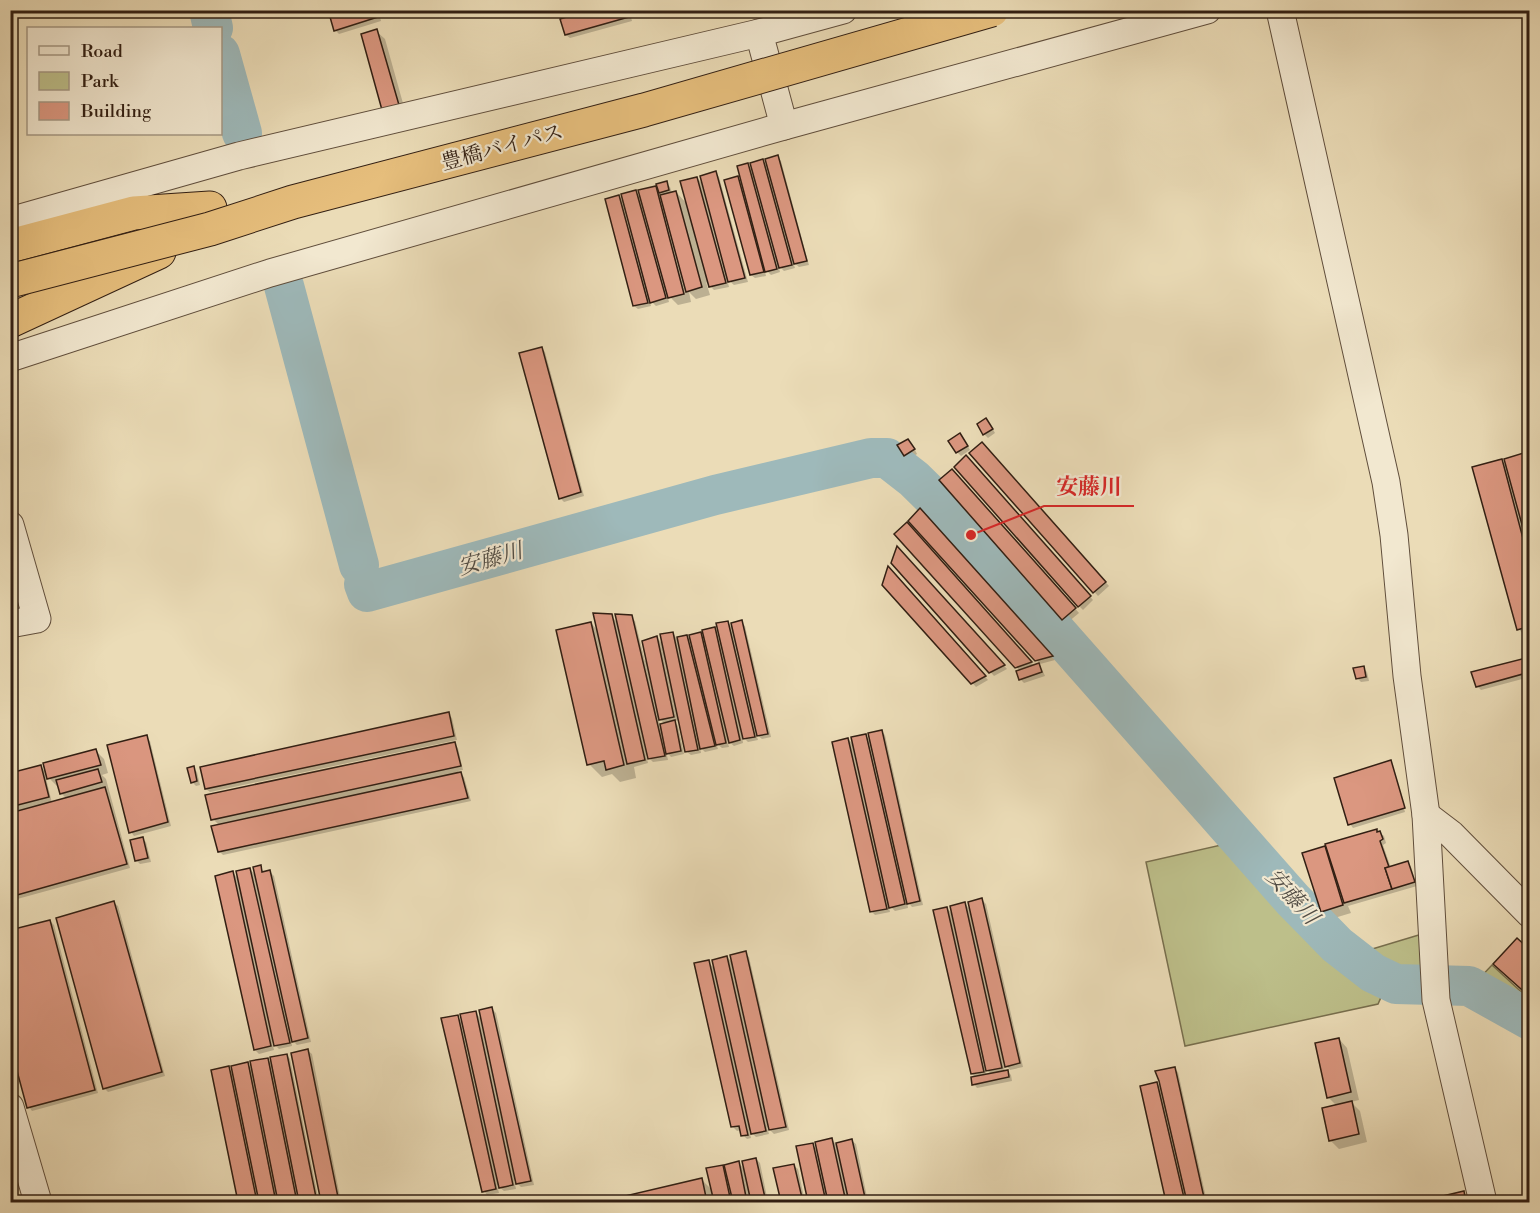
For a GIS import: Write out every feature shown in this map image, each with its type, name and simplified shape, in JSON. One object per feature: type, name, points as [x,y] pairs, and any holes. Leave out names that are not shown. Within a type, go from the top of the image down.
[{"type":"highway","name":"豊橋バイパス","points":[[10,281],[210,218],[937,10]]},
{"type":"highway","name":"豊橋バイパス","points":[[10,263],[210,218],[293,202],[644,110],[992,10]]},
{"type":"highway","points":[[10,246],[134,213],[210,218]]},
{"type":"highway","points":[[10,321],[210,218]]},
{"type":"street","points":[[10,221],[239,156],[759,33],[843,10]]},
{"type":"street","points":[[10,358],[270,273],[784,126],[1207,10]]},
{"type":"street","points":[[1280,10],[1386,482],[1394,536],[1407,676],[1426,815],[1436,986],[1484,1203]]},
{"type":"street","points":[[759,33],[784,126]]},
{"type":"street","points":[[10,525],[37,619],[10,624]]},
{"type":"street","points":[[1426,815],[1451,834],[1530,914]]},
{"type":"street","points":[[10,1107],[38,1203]]},
{"type":"green space","points":[[1221,845],[1302,934],[1343,970],[1382,995],[1378,1004],[1185,1046],[1146,862]]},
{"type":"green space","points":[[1422,934],[1426,981],[1404,979],[1359,953]]},
{"type":"green space","points":[[1492,965],[1529,999],[1529,1011],[1474,984]]},
{"type":"building","points":[[328,10],[376,10],[378,17],[334,31]]},
{"type":"building","points":[[557,10],[582,10],[559,17]]},
{"type":"building","points":[[590,10],[627,10],[629,17],[565,35],[560,19]]},
{"type":"building","points":[[377,29],[399,105],[382,110],[361,34]]},
{"type":"building","points":[[778,155],[807,261],[794,264],[765,159]]},
{"type":"building","points":[[763,159],[792,265],[779,268],[750,163]]},
{"type":"building","points":[[748,163],[777,269],[765,272],[737,166]]},
{"type":"building","points":[[716,171],[745,278],[728,282],[700,176]]},
{"type":"building","points":[[738,176],[764,272],[750,275],[724,180]]},
{"type":"building","points":[[697,177],[726,283],[709,287],[680,181]]},
{"type":"building","points":[[667,181],[669,190],[659,193],[656,184]]},
{"type":"building","points":[[656,186],[684,294],[668,298],[638,190]]},
{"type":"building","points":[[636,190],[666,298],[650,303],[621,194]]},
{"type":"building","points":[[676,191],[702,287],[686,292],[660,195]]},
{"type":"building","points":[[619,195],[648,303],[633,306],[605,199]]},
{"type":"building","points":[[542,347],[581,492],[559,499],[519,353]]},
{"type":"building","points":[[986,418],[993,429],[983,435],[977,424]]},
{"type":"building","points":[[960,433],[968,446],[956,453],[948,441]]},
{"type":"building","points":[[908,439],[915,449],[904,456],[897,445]]},
{"type":"building","points":[[982,442],[1106,582],[1093,593],[969,453]]},
{"type":"building","points":[[1530,451],[1530,554],[1504,459]]},
{"type":"building","points":[[966,455],[1091,596],[1078,607],[954,467]]},
{"type":"building","points":[[1502,459],[1530,565],[1530,626],[1517,630],[1472,467]]},
{"type":"building","points":[[952,469],[1076,608],[1062,620],[939,480]]},
{"type":"building","points":[[920,508],[1053,656],[1035,661],[908,521]]},
{"type":"building","points":[[907,522],[1032,662],[1015,668],[894,534]]},
{"type":"building","points":[[897,546],[1005,665],[989,673],[891,563]]},
{"type":"building","points":[[888,566],[986,676],[971,684],[882,585]]},
{"type":"building","points":[[593,613],[612,614],[645,760],[627,764]]},
{"type":"building","points":[[615,614],[632,615],[665,756],[648,759]]},
{"type":"building","points":[[742,620],[768,734],[757,736],[731,623]]},
{"type":"building","points":[[728,621],[755,737],[743,739],[716,623]]},
{"type":"building","points":[[591,622],[624,765],[606,770],[604,761],[587,765],[556,630]]},
{"type":"building","points":[[715,627],[740,740],[729,743],[702,630]]},
{"type":"building","points":[[673,632],[698,750],[685,752],[660,634]]},
{"type":"building","points":[[701,632],[726,743],[716,745],[689,635]]},
{"type":"building","points":[[687,635],[715,746],[700,749],[677,637]]},
{"type":"building","points":[[657,636],[674,717],[659,720],[642,641]]},
{"type":"building","points":[[1530,657],[1530,672],[1476,687],[1471,672]]},
{"type":"building","points":[[1039,663],[1042,672],[1019,680],[1016,671]]},
{"type":"building","points":[[1364,666],[1366,677],[1356,679],[1353,668]]},
{"type":"building","points":[[449,712],[454,736],[205,789],[200,767]]},
{"type":"building","points":[[675,720],[681,751],[666,754],[660,724]]},
{"type":"building","points":[[882,730],[920,901],[907,904],[868,733]]},
{"type":"building","points":[[866,734],[905,904],[889,908],[851,737]]},
{"type":"building","points":[[147,735],[168,822],[129,833],[107,745]]},
{"type":"building","points":[[848,738],[887,909],[870,912],[832,742]]},
{"type":"building","points":[[455,742],[461,766],[211,820],[205,795]]},
{"type":"building","points":[[96,749],[101,765],[47,779],[43,763]]},
{"type":"building","points":[[1391,760],[1405,808],[1348,825],[1334,778]]},
{"type":"building","points":[[41,765],[49,797],[10,807],[10,773]]},
{"type":"building","points":[[194,766],[197,781],[191,783],[187,768]]},
{"type":"building","points":[[98,769],[102,782],[60,794],[56,780]]},
{"type":"building","points":[[461,772],[468,798],[218,852],[211,826]]},
{"type":"building","points":[[105,787],[127,864],[10,897],[10,813]]},
{"type":"building","points":[[1377,829],[1383,839],[1380,841],[1389,867],[1385,868],[1392,889],[1344,903],[1325,844]]},
{"type":"building","points":[[143,837],[148,858],[135,861],[130,840]]},
{"type":"building","points":[[1325,846],[1343,905],[1321,912],[1302,853]]},
{"type":"building","points":[[1408,861],[1415,882],[1392,889],[1385,868]]},
{"type":"building","points":[[261,865],[262,872],[270,870],[308,1038],[292,1042],[253,867]]},
{"type":"building","points":[[250,868],[290,1043],[274,1046],[236,871]]},
{"type":"building","points":[[233,871],[271,1046],[254,1050],[215,876]]},
{"type":"building","points":[[982,898],[1020,1063],[1005,1067],[968,902]]},
{"type":"building","points":[[114,901],[162,1072],[103,1089],[56,918]]},
{"type":"building","points":[[965,902],[1002,1068],[986,1071],[950,906]]},
{"type":"building","points":[[947,907],[984,1072],[971,1074],[933,910]]},
{"type":"building","points":[[50,920],[95,1090],[27,1108],[10,1045],[10,930]]},
{"type":"building","points":[[1517,938],[1530,950],[1530,997],[1493,964]]},
{"type":"building","points":[[746,951],[786,1127],[769,1130],[730,955]]},
{"type":"building","points":[[727,956],[766,1131],[751,1134],[712,960]]},
{"type":"building","points":[[709,960],[748,1135],[741,1136],[739,1126],[731,1127],[694,963]]},
{"type":"building","points":[[492,1007],[531,1181],[516,1184],[479,1010]]},
{"type":"building","points":[[476,1011],[513,1185],[499,1188],[460,1014]]},
{"type":"building","points":[[458,1015],[496,1189],[482,1192],[441,1018]]},
{"type":"building","points":[[1339,1038],[1351,1092],[1327,1098],[1315,1043]]},
{"type":"building","points":[[308,1049],[339,1202],[321,1202],[291,1053]]},
{"type":"building","points":[[287,1054],[317,1202],[299,1202],[270,1057]]},
{"type":"building","points":[[268,1058],[297,1202],[278,1202],[250,1061]]},
{"type":"building","points":[[248,1062],[276,1202],[259,1202],[231,1066]]},
{"type":"building","points":[[229,1066],[257,1202],[238,1202],[211,1070]]},
{"type":"building","points":[[1175,1067],[1205,1202],[1187,1202],[1155,1071]]},
{"type":"building","points":[[1008,1070],[1009,1077],[972,1085],[971,1077]]},
{"type":"building","points":[[1157,1082],[1185,1202],[1166,1202],[1140,1086]]},
{"type":"building","points":[[1352,1101],[1359,1134],[1329,1141],[1322,1108]]},
{"type":"building","points":[[832,1138],[846,1202],[828,1202],[815,1142]]},
{"type":"building","points":[[852,1139],[866,1202],[849,1202],[836,1143]]},
{"type":"building","points":[[813,1143],[826,1202],[808,1202],[796,1146]]},
{"type":"building","points":[[756,1158],[766,1202],[751,1202],[742,1161]]},
{"type":"building","points":[[739,1161],[747,1202],[733,1202],[724,1165]]},
{"type":"building","points":[[794,1164],[803,1202],[781,1202],[773,1168]]},
{"type":"building","points":[[723,1165],[731,1202],[714,1202],[706,1168]]},
{"type":"building","points":[[10,1174],[18,1202],[10,1202]]},
{"type":"building","points":[[702,1178],[707,1202],[626,1202],[625,1196]]},
{"type":"building","points":[[1464,1191],[1466,1202],[1422,1201]]},
{"type":"waterway","name":"安藤川","points":[[209,10],[213,27]]},
{"type":"waterway","name":"安藤川","points":[[222,61],[242,133]]},
{"type":"waterway","name":"安藤川","points":[[284,286],[359,565]]},
{"type":"waterway","name":"安藤川","points":[[364,584],[367,592],[715,495],[871,458],[887,458],[914,479],[971,535],[1293,900],[1337,945],[1373,973],[1396,984],[1469,986],[1530,1020]]},
{"type":"place","name":"安藤川","points":[[971,535]]}]
